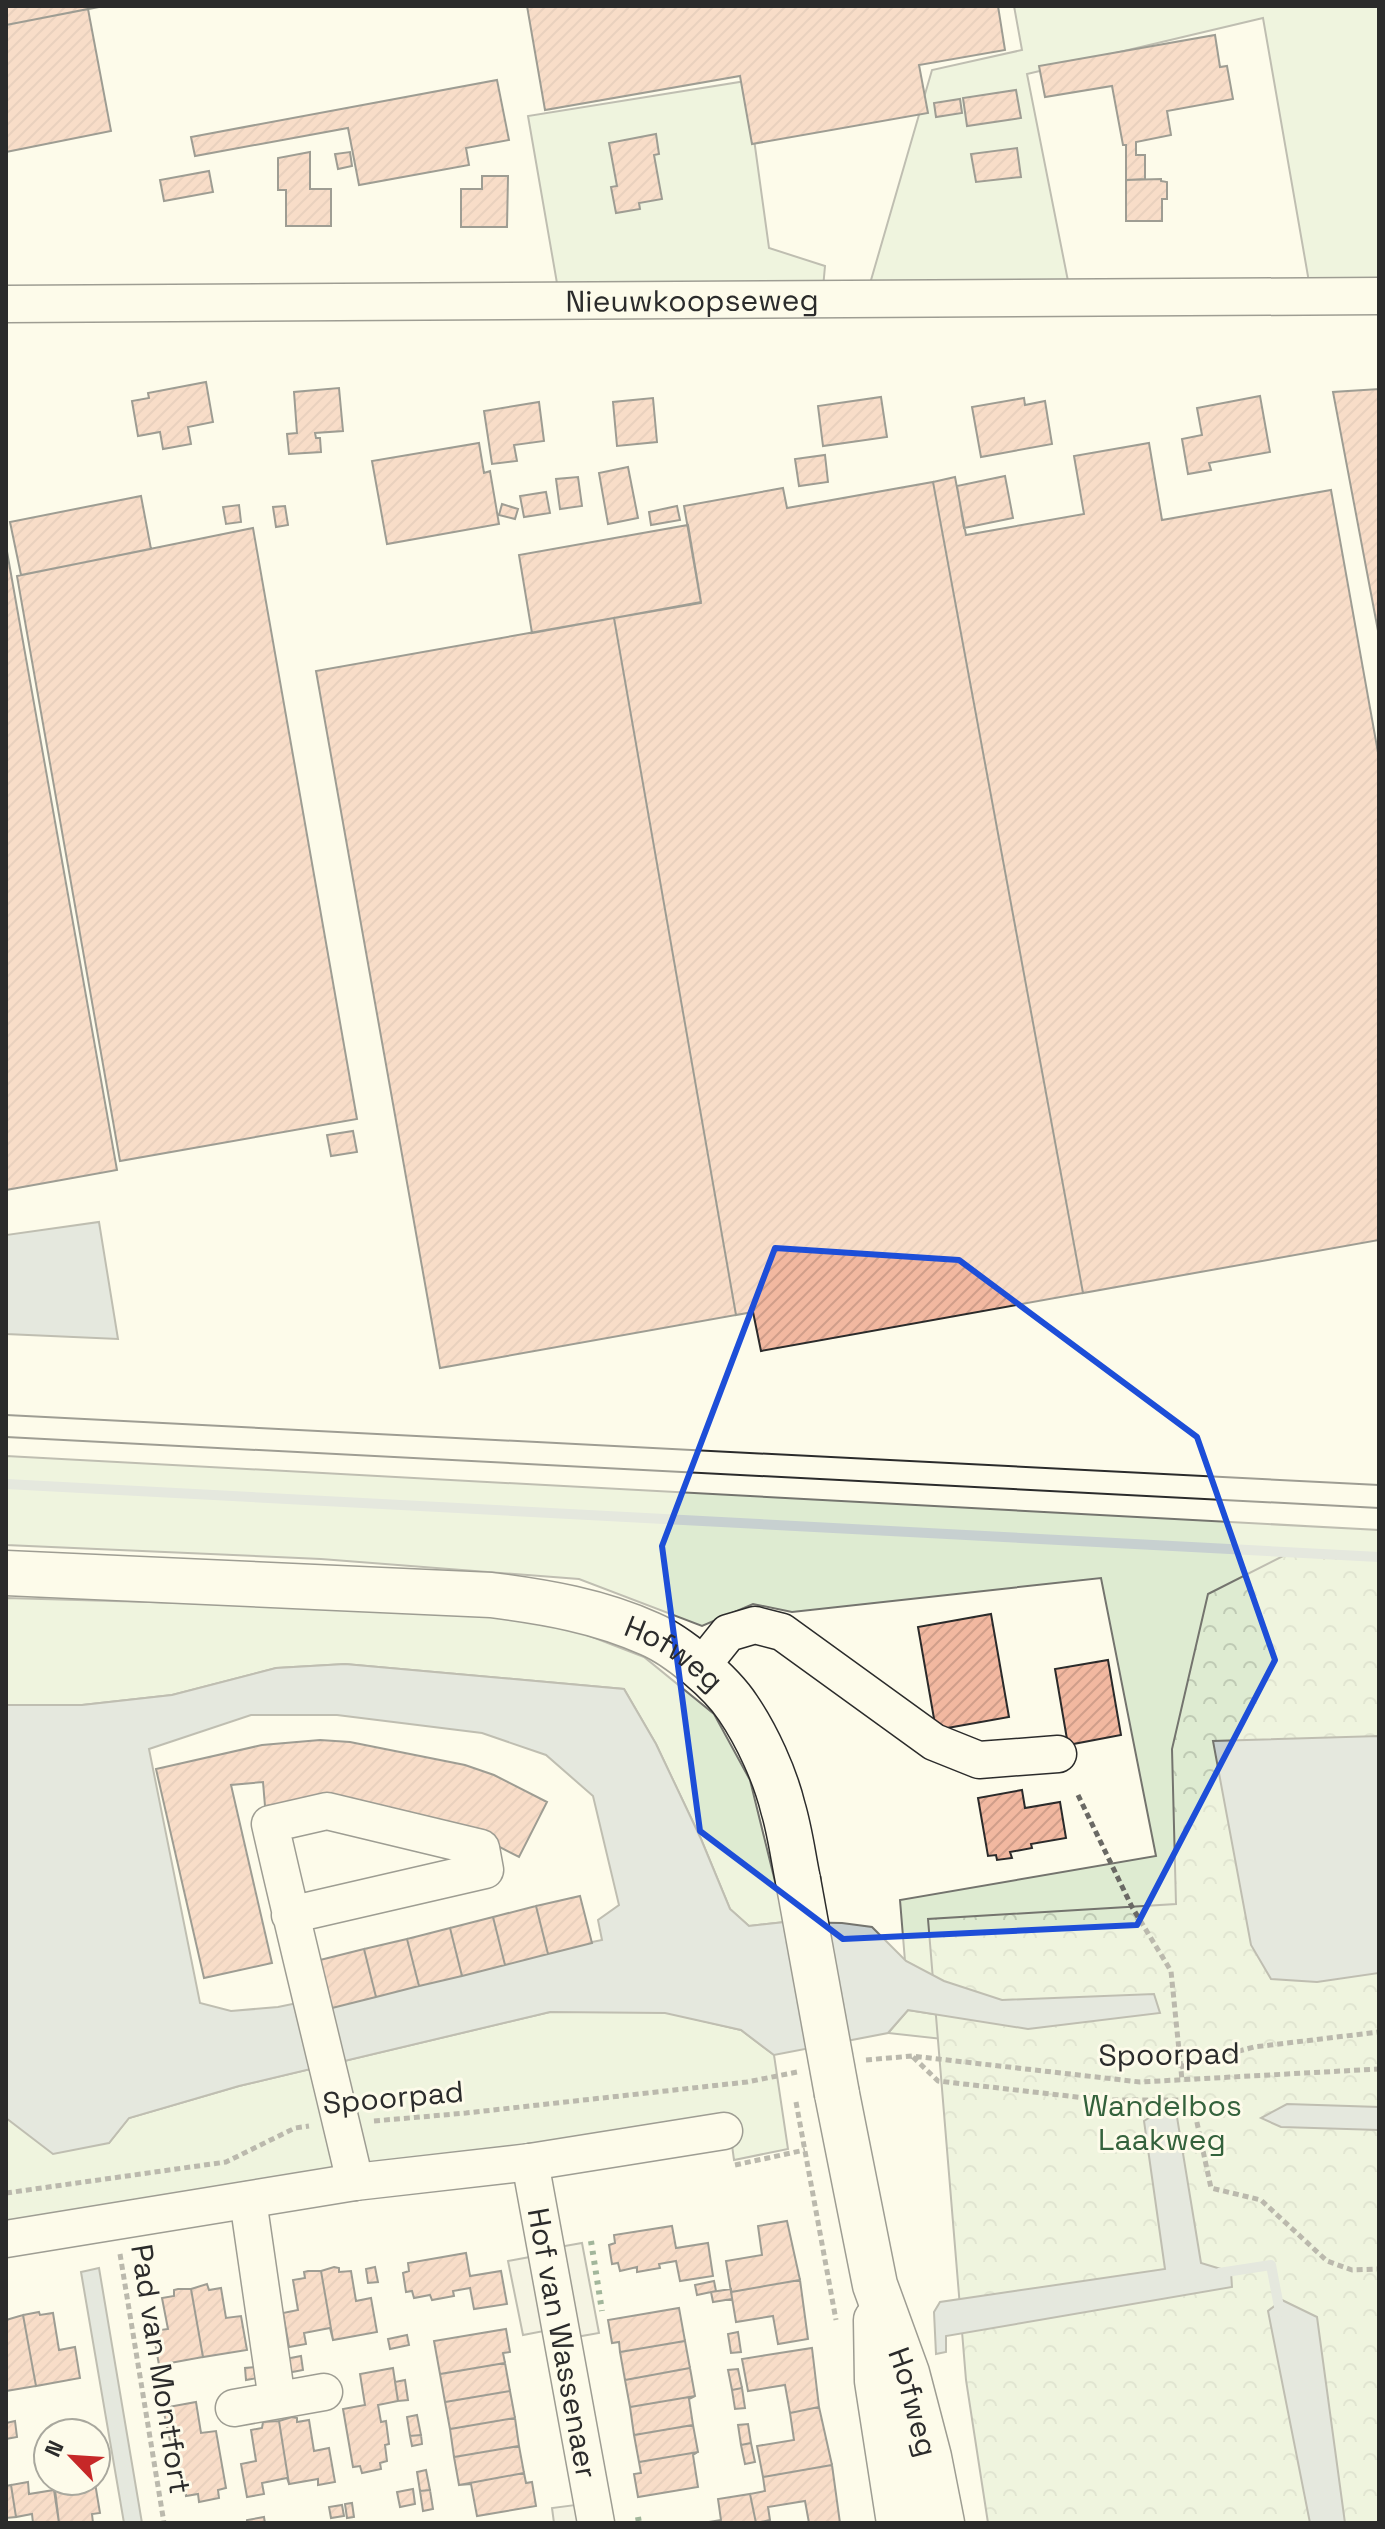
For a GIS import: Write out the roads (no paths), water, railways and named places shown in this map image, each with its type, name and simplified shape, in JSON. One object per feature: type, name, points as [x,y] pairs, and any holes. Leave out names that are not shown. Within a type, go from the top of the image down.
[{"type":"main road","name":"Hofweg","points":[[6,1573],[491,1595],[558,1604],[653,1635],[700,1668],[737,1707],[762,1753],[783,1806],[875,2285],[907,2373],[942,2523]]},
{"type":"main road","name":"Hofweg","points":[[875,2285],[877,2381],[899,2523]]},
{"type":"street","name":"Nieuwkoopseweg","points":[[6,304],[1379,296]]},
{"type":"street","points":[[700,1668],[728,1633],[755,1625],[782,1632],[934,1742],[979,1760],[1058,1754]]},
{"type":"street","points":[[290,1915],[485,1870],[481,1848],[327,1811],[270,1824],[290,1915],[355,2182]]},
{"type":"street","points":[[6,2239],[355,2182],[530,2162],[724,2131]]},
{"type":"street","name":"Hof van Wassenaer","points":[[530,2162],[596,2523]]},
{"type":"street","points":[[248,2200],[277,2400]]},
{"type":"street","points":[[234,2408],[324,2392]]},
{"type":"waterway","points":[[6,1484],[1379,1557]]},
{"type":"waterway","points":[[1219,2273],[1271,2265],[1280,2312]]},
{"type":"tram line","points":[[6,1415],[1379,1485]]},
{"type":"tram line","points":[[6,1437],[1379,1508]]},
{"type":"park label","name":"Wandelbos Laakweg","points":[[1162,2122]]}]
